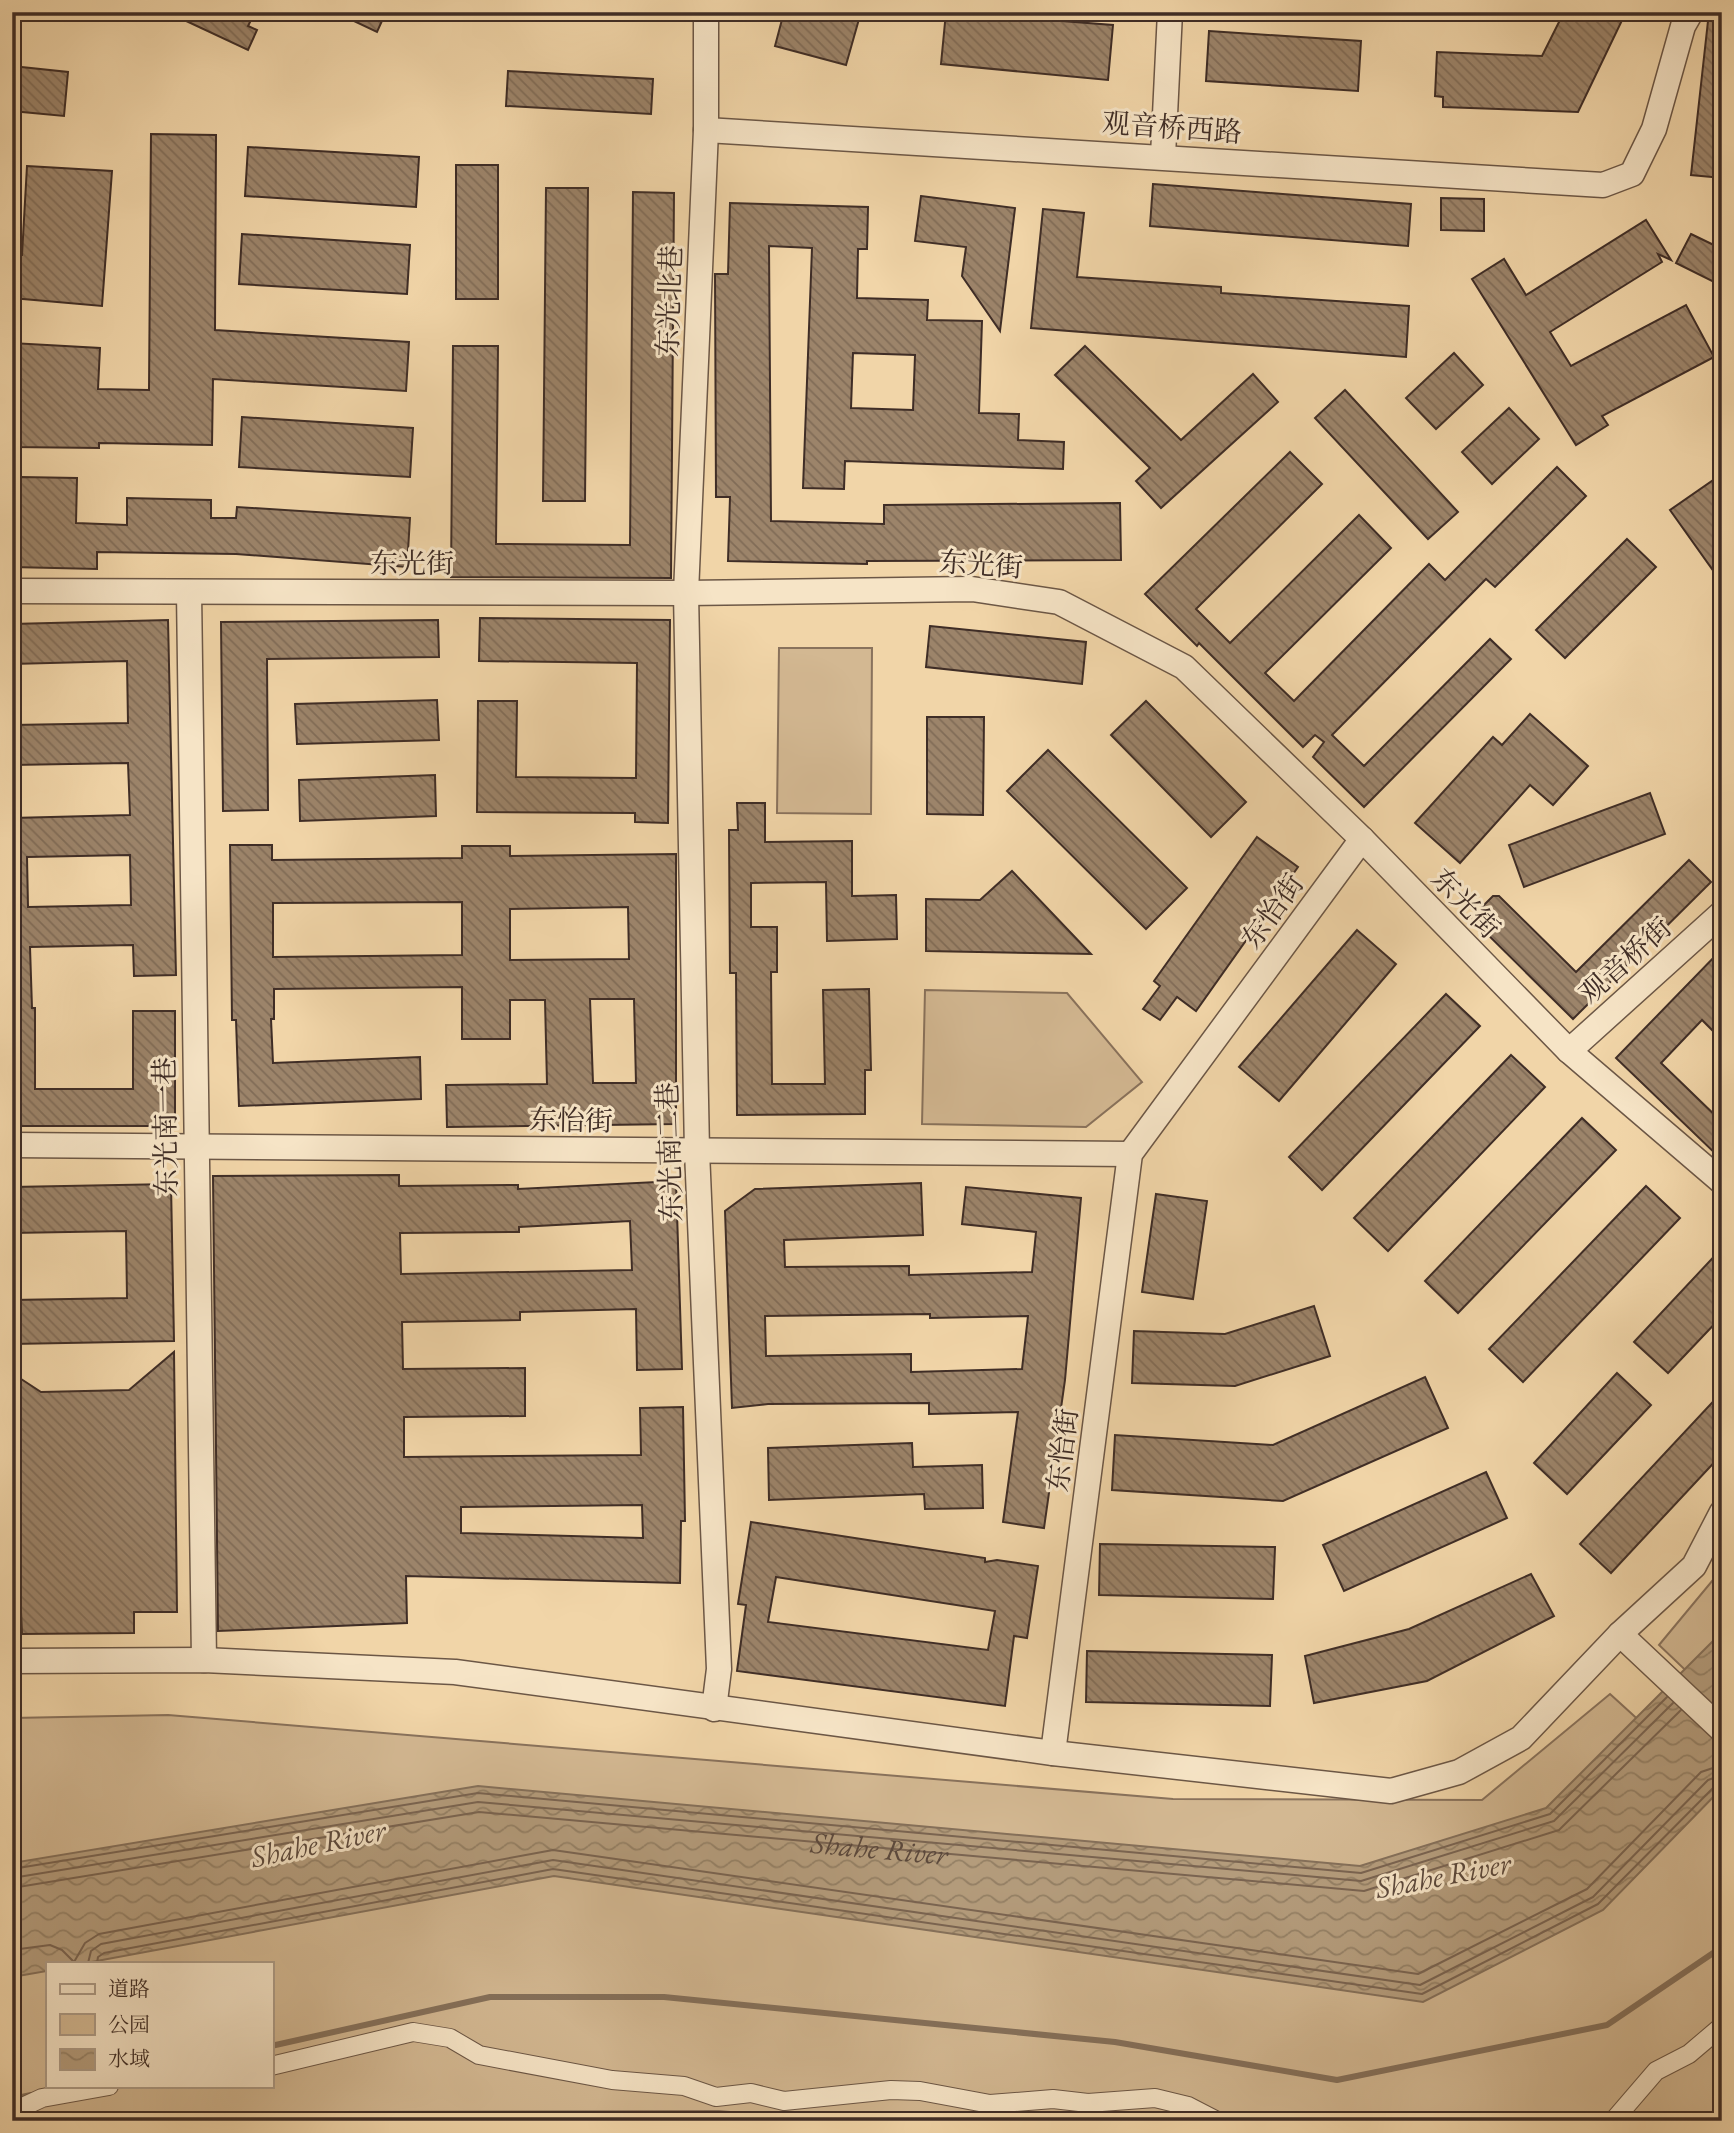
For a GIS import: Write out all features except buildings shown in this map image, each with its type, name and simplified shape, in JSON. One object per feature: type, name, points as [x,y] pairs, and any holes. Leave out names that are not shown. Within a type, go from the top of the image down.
[{"type":"street","name":"东光北巷","points":[[686,593],[706,130],[706,12]]},
{"type":"street","points":[[1163,156],[1170,12]]},
{"type":"street","name":"观音桥西路","points":[[706,130],[1604,185],[1632,174],[1654,129],[1683,26],[1691,12]]},
{"type":"street","name":"东光街","points":[[12,591],[686,593],[972,589],[1059,602],[1184,667],[1362,839],[1569,1051],[1722,1182]]},
{"type":"street","name":"东光南一巷","points":[[189,592],[204,1660]]},
{"type":"street","name":"东光南二巷","points":[[686,593],[697,1151],[719,1669],[714,1709]]},
{"type":"street","name":"东怡街","points":[[1053,1753],[1130,1154],[1362,839]]},
{"type":"street","name":"观音桥街","points":[[1569,1051],[1722,913]]},
{"type":"street","name":"东怡街","points":[[12,1145],[1130,1154]]},
{"type":"street","points":[[12,1661],[204,1660],[455,1672],[1053,1753],[1391,1791],[1459,1772],[1521,1738],[1620,1634],[1694,1566],[1722,1512]]},
{"type":"street","points":[[1620,1634],[1722,1730]]},
{"type":"street","points":[[1613,2121],[1656,2071],[1689,2054],[1722,2026]]},
{"type":"street","points":[[273,2066],[413,2032],[450,2038],[479,2054],[612,2080],[684,2086],[716,2096],[751,2093],[783,2101],[891,2090],[920,2091],[990,2104],[1053,2099],[1088,2104],[1155,2098],[1188,2106],[1217,2121]]},
{"type":"street","points":[[12,2112],[42,2098],[97,2088]]},
{"type":"green space","points":[[779,648],[872,648],[871,814],[777,813]]},
{"type":"green space","points":[[925,990],[1067,993],[1142,1082],[1086,1127],[922,1124]]},
{"type":"green space","points":[[1722,1569],[1722,1705],[1659,1645]]},
{"type":"green space","points":[[1610,1694],[1722,1796],[1722,2121],[830,2121],[719,2111],[340,2112],[304,2121],[12,2121],[12,1718],[168,1715],[1173,1799],[1482,1800]]},
{"type":"water","name":"Shahe River","points":[[1722,1632],[1722,1788],[1603,1910],[1423,2002],[554,1876],[91,1962],[46,1962],[46,1971],[12,1977],[12,1863],[478,1786],[1360,1866],[1546,1808]]},
{"type":"waterway","points":[[273,2046],[490,1997],[664,1997],[1115,2042],[1337,2080],[1607,2025],[1722,1947]]},
{"type":"waterway","points":[[12,2099],[31,2095]]}]
